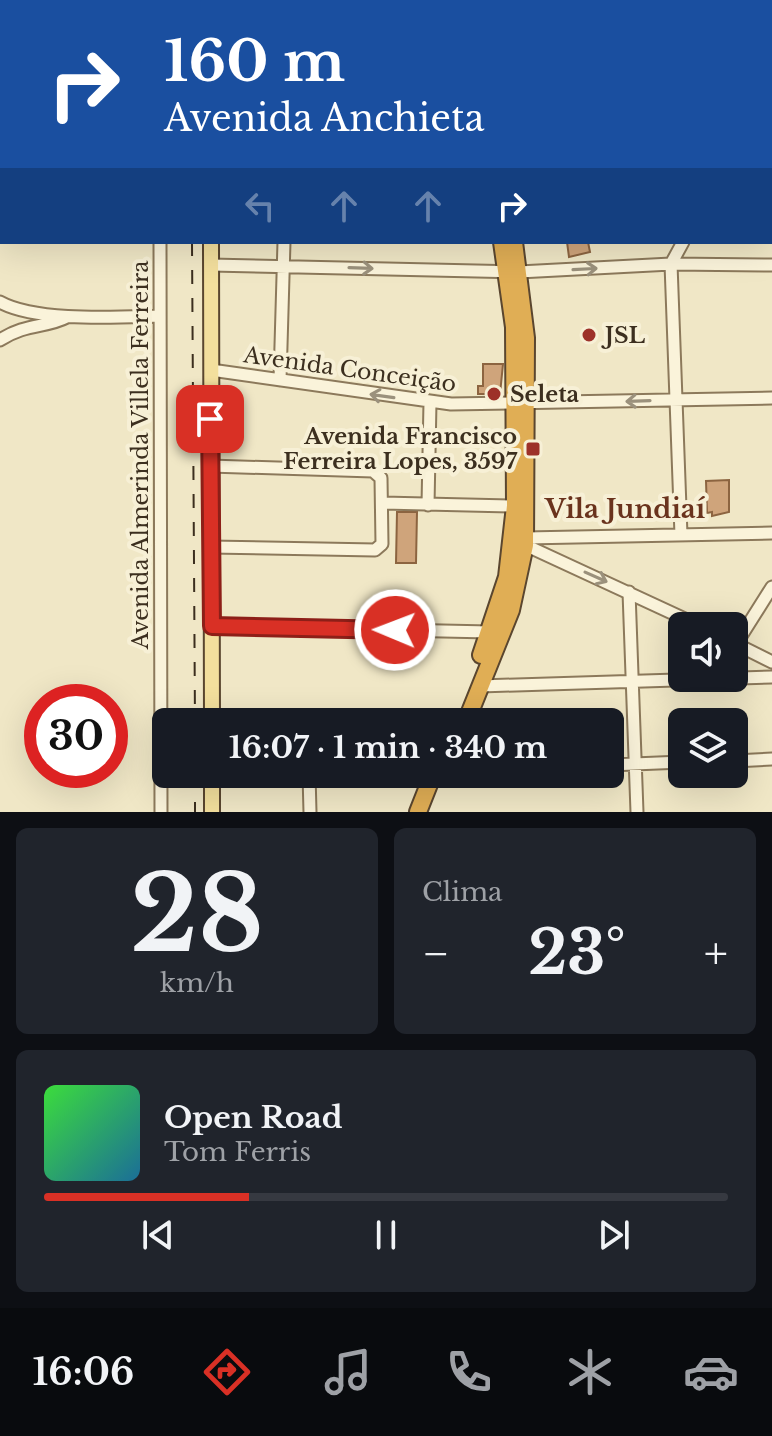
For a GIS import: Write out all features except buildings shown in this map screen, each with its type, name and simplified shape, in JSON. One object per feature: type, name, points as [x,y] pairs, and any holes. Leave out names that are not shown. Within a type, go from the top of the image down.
[{"type":"highway","points":[[503,244],[513,272]]},
{"type":"highway","points":[[471,708],[511,610],[526,541],[521,405],[514,327],[514,244]]},
{"type":"highway","points":[[460,708],[490,632],[507,577],[521,405]]},
{"type":"highway","points":[[515,506],[519,538],[526,541]]},
{"type":"highway","points":[[418,812],[427,788]]},
{"type":"highway","points":[[430,812],[439,788]]},
{"type":"main road","points":[[211,244],[212,708]]},
{"type":"main road","points":[[212,788],[212,812]]},
{"type":"street","name":"Avenida Almerinda Villela Ferreira","points":[[160,244],[161,812]]},
{"type":"street","points":[[280,380],[284,244]]},
{"type":"street","points":[[681,535],[671,264],[682,244]]},
{"type":"street","points":[[211,265],[513,272],[671,264],[772,265]]},
{"type":"street","points":[[0,302],[22,311],[67,317],[160,316]]},
{"type":"street","points":[[0,340],[28,325],[58,322],[67,317]]},
{"type":"street","name":"Avenida Conceição","points":[[211,370],[430,402],[521,405],[772,398]]},
{"type":"street","points":[[428,505],[430,402]]},
{"type":"street","points":[[210,466],[378,473],[383,503],[382,546],[375,550],[210,547]]},
{"type":"street","points":[[383,503],[515,506]]},
{"type":"street","points":[[526,541],[772,533]]},
{"type":"street","points":[[564,563],[560,552],[568,539]]},
{"type":"street","points":[[526,541],[564,563],[671,612]]},
{"type":"street","points":[[748,623],[772,587]]},
{"type":"street","points":[[629,592],[637,812]]},
{"type":"street","points":[[212,626],[490,632]]},
{"type":"street","points":[[748,650],[772,662]]},
{"type":"street","points":[[480,686],[772,677]]},
{"type":"street","points":[[748,760],[772,759]]},
{"type":"street","points":[[624,764],[668,763]]},
{"type":"street","points":[[309,788],[310,812]]},
{"type":"railway","points":[[192,244],[195,708]]},
{"type":"railway","points":[[195,788],[195,812]]},
{"type":"place","name":"JSL","points":[[589,335]]},
{"type":"place","name":"Seleta","points":[[494,394]]},
{"type":"place","name":"Avenida Francisco Ferreira Lopes, 3597","points":[[533,449]]},
{"type":"district","name":"Vila Jundiaí","points":[[625,509]]},
{"type":"route","points":[[210,419],[212,626],[395,630]]}]
